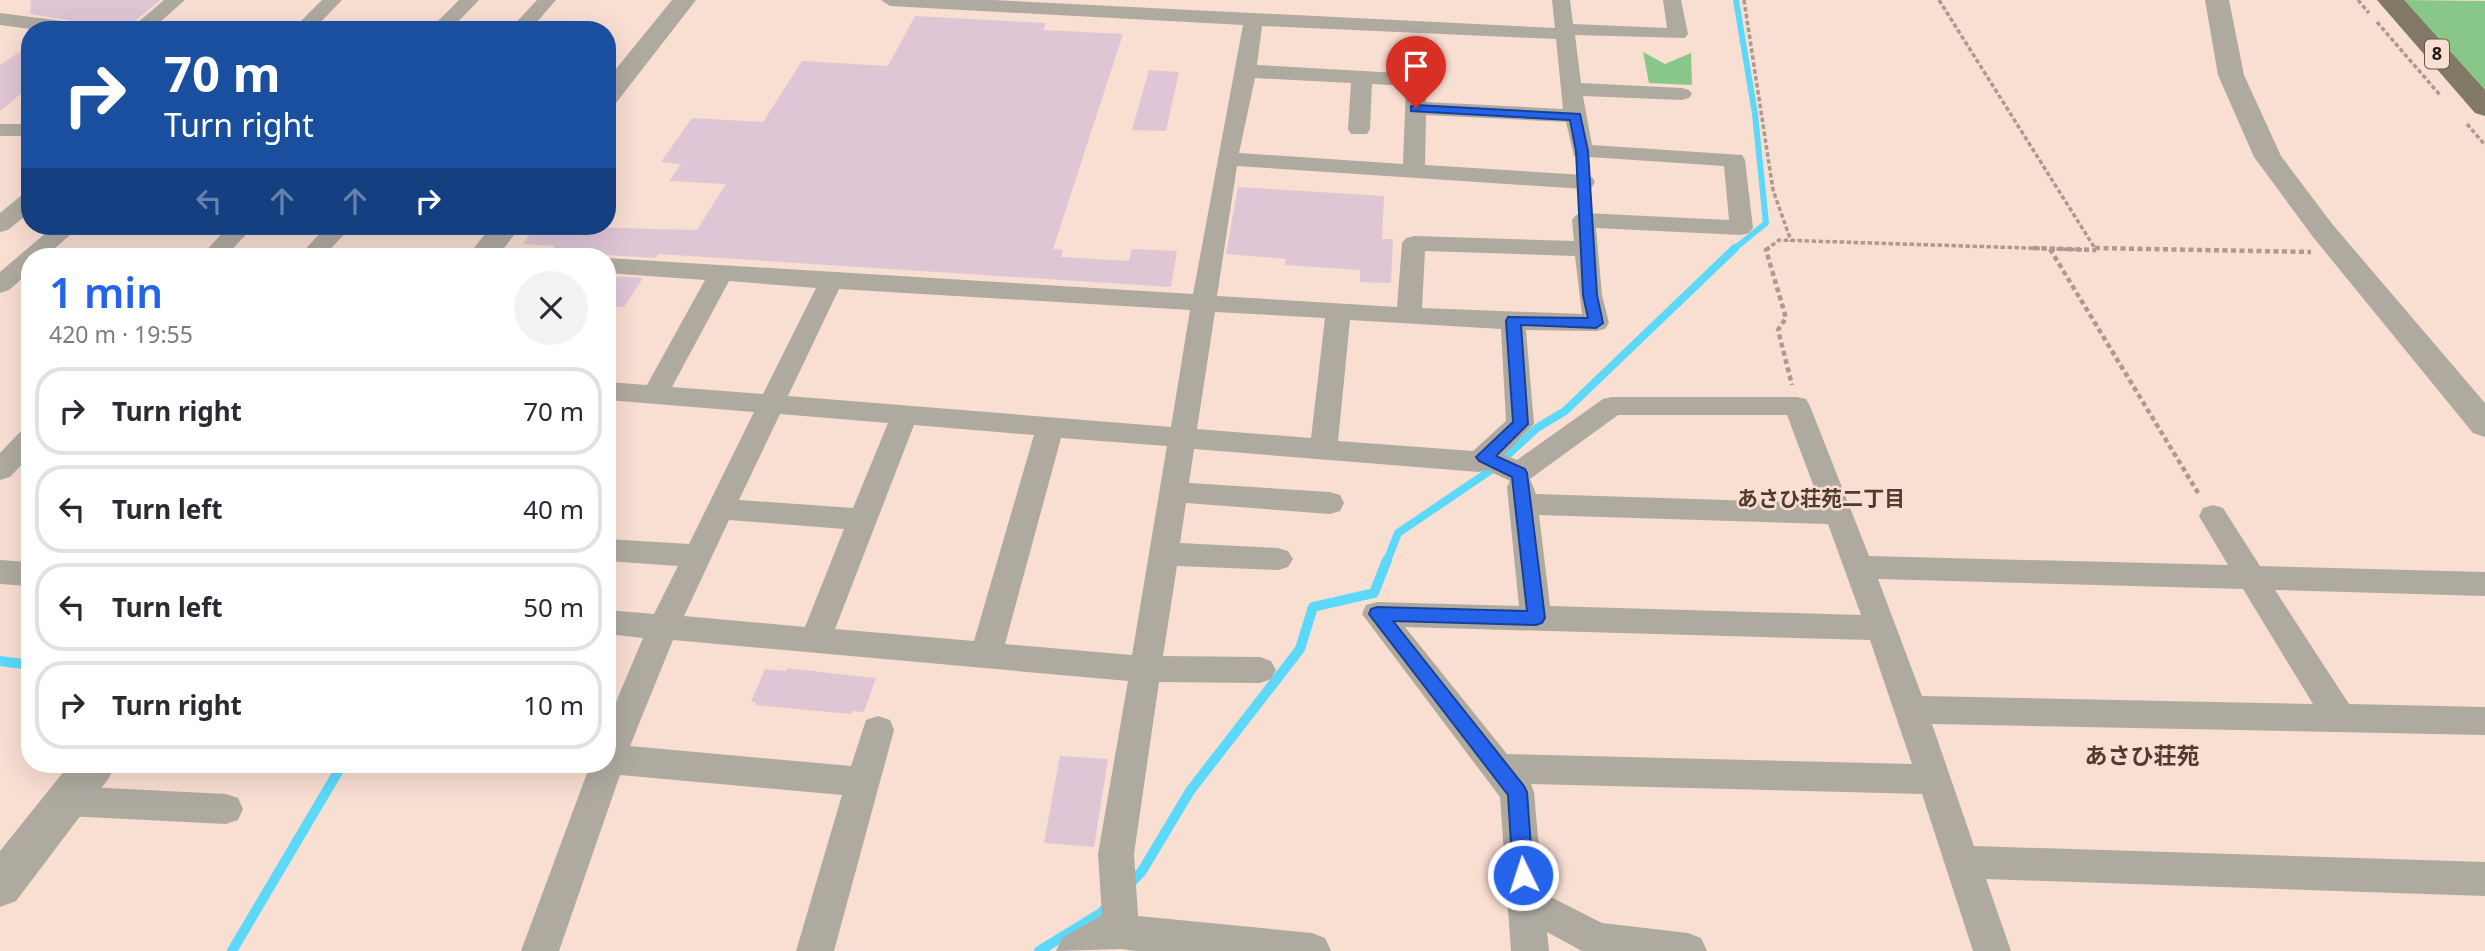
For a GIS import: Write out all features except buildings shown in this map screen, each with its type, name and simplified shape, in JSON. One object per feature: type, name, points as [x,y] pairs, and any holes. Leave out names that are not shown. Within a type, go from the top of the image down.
[{"type":"main road","name":"8","points":[[2390,0],[2485,107]]},
{"type":"street","points":[[0,16],[23,0]]},
{"type":"street","points":[[150,21],[176,0]]},
{"type":"street","points":[[311,21],[333,0]]},
{"type":"street","points":[[448,21],[470,0]]},
{"type":"street","points":[[527,21],[547,0]]},
{"type":"street","points":[[617,72],[684,0]]},
{"type":"street","points":[[890,0],[1253,20],[1402,20],[1564,31],[1678,34],[1672,0]]},
{"type":"street","points":[[616,266],[1338,311],[1596,323],[1590,295],[1586,249],[1582,151],[1561,0]]},
{"type":"street","points":[[2217,0],[2231,75],[2268,157],[2341,252],[2485,425]]},
{"type":"street","points":[[0,16],[31,21]]},
{"type":"street","points":[[1075,951],[1102,933],[1119,906],[1115,854],[1227,159],[1247,71],[1253,20]]},
{"type":"street","points":[[1247,71],[1416,80],[1414,171]]},
{"type":"street","points":[[1359,129],[1362,77]]},
{"type":"street","points":[[1573,89],[1682,94]]},
{"type":"street","points":[[1416,108],[1576,116]]},
{"type":"street","points":[[1582,151],[1734,160],[1742,216],[1741,228],[1584,220]]},
{"type":"street","points":[[1227,159],[1584,182]]},
{"type":"street","points":[[0,200],[21,200]]},
{"type":"street","points":[[0,225],[21,208]]},
{"type":"street","points":[[43,248],[58,235]]},
{"type":"street","points":[[221,248],[233,235]]},
{"type":"street","points":[[319,248],[331,235]]},
{"type":"street","points":[[1409,315],[1414,243],[1586,249]]},
{"type":"street","points":[[0,285],[21,267]]},
{"type":"street","points":[[655,395],[721,273]]},
{"type":"street","points":[[616,742],[663,627],[831,281]]},
{"type":"street","points":[[1323,449],[1338,311]]},
{"type":"street","points":[[616,392],[1479,462],[1521,424],[1513,321]]},
{"type":"street","points":[[1516,472],[1612,406],[1797,406],[1911,709],[1992,951]]},
{"type":"street","points":[[815,640],[904,416]]},
{"type":"street","points":[[986,655],[1050,428]]},
{"type":"street","points":[[0,470],[21,448]]},
{"type":"street","points":[[1485,458],[1516,472]]},
{"type":"street","points":[[1516,472],[1523,504],[1536,618]]},
{"type":"street","points":[[1174,492],[1330,503]]},
{"type":"street","points":[[1523,504],[1838,514]]},
{"type":"street","points":[[720,509],[863,520]]},
{"type":"street","points":[[2213,516],[2340,719]]},
{"type":"street","points":[[616,551],[697,556]]},
{"type":"street","points":[[1164,554],[1278,559]]},
{"type":"street","points":[[1859,567],[2485,584]]},
{"type":"street","points":[[1530,951],[1517,792],[1377,614],[1880,628]]},
{"type":"street","points":[[616,623],[1146,669],[1260,670]]},
{"type":"street","points":[[1911,709],[2485,721]]},
{"type":"street","points":[[815,951],[878,730]]},
{"type":"street","points":[[616,763],[863,782]]},
{"type":"street","points":[[1499,769],[1935,779]]},
{"type":"street","points":[[0,886],[88,773]]},
{"type":"street","points":[[540,951],[604,773]]},
{"type":"street","points":[[66,801],[226,809]]},
{"type":"street","points":[[1962,862],[2485,879]]},
{"type":"street","points":[[1525,902],[1598,940],[1688,951]]},
{"type":"street","points":[[1119,906],[1173,939],[1217,947],[1312,951]]},
{"type":"path","points":[[1744,0],[1773,190],[1791,241]]},
{"type":"path","points":[[1940,0],[2096,250]]},
{"type":"path","points":[[1797,406],[1778,330],[1786,318],[1766,250],[1779,240],[2096,250],[2341,252]]},
{"type":"path","points":[[2050,248],[2213,516]]},
{"type":"green space","points":[[2402,0],[2485,1],[2485,93]]},
{"type":"green space","points":[[1643,52],[1665,64],[1691,53],[1692,85],[1649,83]]},
{"type":"waterway","points":[[1733,250],[1766,223],[1755,114],[1736,0]]},
{"type":"waterway","points":[[1387,561],[1398,533],[1491,470],[1537,428],[1565,411],[1735,248]]},
{"type":"waterway","points":[[1128,886],[1142,871],[1190,791],[1300,649],[1313,607],[1374,593],[1387,560]]},
{"type":"waterway","points":[[0,661],[21,664]]},
{"type":"waterway","points":[[232,951],[337,773]]},
{"type":"waterway","points":[[1039,951],[1101,913],[1109,905]]},
{"type":"district","name":"あさひ荘苑二丁目","points":[[1821,499]]},
{"type":"district","name":"あさひ荘苑","points":[[2142,756]]},
{"type":"route","points":[[1416,108],[1576,116],[1582,151],[1590,295],[1596,323],[1513,321],[1521,424],[1484,457],[1519,473],[1536,618],[1377,614],[1517,792],[1523,875]]}]
